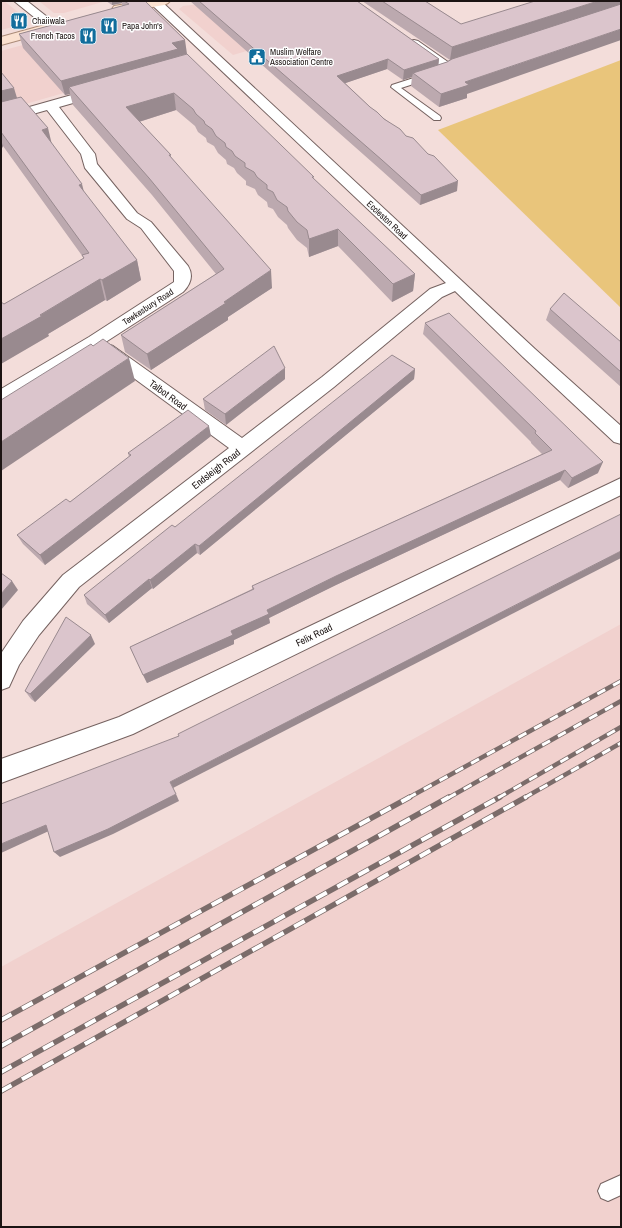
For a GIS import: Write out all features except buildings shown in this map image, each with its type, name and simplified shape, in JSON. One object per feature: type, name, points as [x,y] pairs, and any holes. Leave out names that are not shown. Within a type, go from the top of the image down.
[{"type":"main road","points":[[108,12],[159,2]]},
{"type":"main road","points":[[1,41],[69,23]]},
{"type":"street","points":[[20,1],[54,27]]},
{"type":"street","name":"Eccleston Road","points":[[159,2],[209,60],[294,133],[621,437]]},
{"type":"street","points":[[403,36],[444,65],[443,71],[482,57]]},
{"type":"street","points":[[1,119],[114,87]]},
{"type":"street","name":"Tewkesbury Road","points":[[1,397],[94,341],[180,286],[184,278],[182,270],[146,225],[132,216],[90,165],[88,154],[50,105]]},
{"type":"street","name":"Endsleigh Road","points":[[1,680],[10,659],[31,628],[71,581],[328,382],[436,294],[457,284]]},
{"type":"street","name":"Talbot Road","points":[[94,341],[242,448]]},
{"type":"street","name":"Felix Road","points":[[1,771],[124,726],[621,486]]},
{"type":"lane","points":[[436,118],[395,87],[443,71]]},
{"type":"shaded area","points":[[1,1],[4,1],[27,19],[24,24],[1,30]]},
{"type":"shaded area","points":[[39,1],[106,1],[64,13],[54,13]]},
{"type":"shaded area","points":[[226,1],[323,29],[233,55],[179,9],[183,6]]},
{"type":"shaded area","points":[[135,14],[186,52],[179,60],[1,111],[1,51]]},
{"type":"shaded area","points":[[621,60],[621,308],[438,130]]},
{"type":"shaded area","points":[[621,624],[621,1227],[1,1227],[1,967]]},
{"type":"railway","points":[[408,798],[621,681]]},
{"type":"railway","points":[[448,798],[621,701]]},
{"type":"railway","points":[[498,798],[621,727]]},
{"type":"railway","points":[[524,798],[621,743]]},
{"type":"railway","points":[[1,1020],[410,797]]},
{"type":"railway","points":[[1,1046],[449,797]]},
{"type":"railway","points":[[1,1072],[500,797]]},
{"type":"railway","points":[[1,1091],[526,797]]},
{"type":"place","name":"Chaiiwala","points":[[19,21]]},
{"type":"place","name":"Papa John's","points":[[109,26]]},
{"type":"place","name":"French Tacos","points":[[88,36]]},
{"type":"place","name":"Muslim Welfare Association Centre","points":[[257,57]]}]
